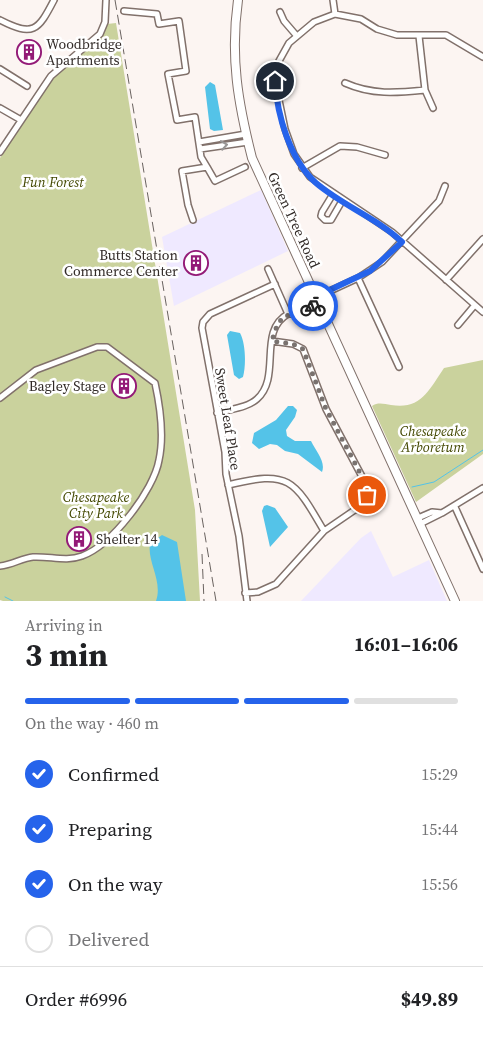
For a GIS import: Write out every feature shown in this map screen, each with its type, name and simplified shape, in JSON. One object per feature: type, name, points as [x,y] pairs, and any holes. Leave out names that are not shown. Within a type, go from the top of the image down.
[{"type":"street","points":[[0,20],[14,28],[31,30],[38,27],[54,0]]},
{"type":"street","points":[[0,152],[51,76],[100,34],[105,22],[106,0]]},
{"type":"street","name":"Green Tree Road","points":[[238,0],[235,24],[234,70],[254,164],[455,601]]},
{"type":"street","points":[[333,0],[335,14]]},
{"type":"street","points":[[124,11],[157,14],[159,24],[179,21],[186,71],[168,74],[177,120],[195,117],[200,149],[215,181],[245,167]]},
{"type":"street","points":[[280,12],[284,21],[296,35]]},
{"type":"street","points":[[483,57],[446,34],[419,36],[387,33],[360,19],[335,14],[314,22],[296,35],[283,51],[275,81],[285,130],[302,168],[318,185],[379,223],[483,312]]},
{"type":"street","points":[[419,36],[425,90],[434,108]]},
{"type":"street","points":[[0,69],[27,86]]},
{"type":"street","points":[[345,83],[358,89],[385,93],[425,90]]},
{"type":"street","points":[[0,108],[20,120]]},
{"type":"street","points":[[199,142],[247,138]]},
{"type":"street","points":[[200,149],[247,138]]},
{"type":"street","points":[[302,168],[332,148],[340,146],[356,147],[385,155]]},
{"type":"street","points":[[193,220],[188,205],[182,171],[207,167]]},
{"type":"street","points":[[217,413],[250,404],[263,392],[268,380],[272,341],[278,321],[288,314],[295,314],[382,262],[442,196],[445,186]]},
{"type":"street","points":[[333,194],[322,212],[325,220],[331,220],[342,201]]},
{"type":"street","points":[[446,280],[483,239]]},
{"type":"street","points":[[268,269],[288,314]]},
{"type":"street","points":[[358,278],[399,366]]},
{"type":"street","name":"Sweet Leaf Place","points":[[246,601],[237,528],[202,334],[203,322],[210,314],[274,284]]},
{"type":"street","points":[[458,325],[474,306]]},
{"type":"street","points":[[246,593],[258,592],[276,584],[324,531],[362,505],[367,495],[366,484],[326,409],[303,349],[293,344],[272,341]]},
{"type":"street","points":[[0,398],[36,370],[103,346],[155,383],[160,436],[158,466],[147,488],[108,540],[82,556],[64,559],[31,557],[0,566]]},
{"type":"street","points":[[228,485],[265,477],[288,482],[303,495],[324,531]]},
{"type":"street","points":[[419,521],[455,507],[483,488]]},
{"type":"street","points":[[455,507],[483,569]]},
{"type":"shaded area","points":[[261,190],[288,251],[174,306],[162,237]]},
{"type":"shaded area","points":[[371,531],[393,577],[429,560],[447,601],[301,601],[361,538]]},
{"type":"green space","name":"Chesapeake City Park","points":[[116,23],[195,510],[200,601],[3,601],[0,600],[0,158],[54,77],[101,38],[107,24]]},
{"type":"green space","name":"Chesapeake Arboretum","points":[[483,360],[483,454],[416,502],[372,406],[379,404],[401,406],[410,404],[423,397],[429,391],[444,368]]},
{"type":"water","points":[[210,82],[215,85],[223,130],[214,131],[210,129],[205,87]]},
{"type":"water","points":[[230,331],[240,333],[243,343],[245,367],[243,377],[239,379],[234,375],[227,335]]},
{"type":"water","points":[[288,406],[293,406],[297,410],[295,417],[286,430],[287,436],[295,441],[311,441],[322,460],[322,472],[298,454],[285,451],[277,445],[270,444],[259,449],[252,443],[254,433],[276,420]]},
{"type":"water","points":[[267,505],[275,508],[288,527],[270,547],[262,511],[264,506]]},
{"type":"water","points":[[162,535],[177,542],[186,601],[156,601],[158,586],[151,558],[150,544]]},
{"type":"waterway","points":[[412,487],[434,482],[483,450]]},
{"type":"waterway","points":[[5,597],[13,601]]},
{"type":"railway","points":[[115,0],[216,601]]},
{"type":"railway","points":[[202,554],[204,601]]},
{"type":"way so far","points":[[313,306],[280,318],[272,341],[293,344],[301,347],[305,352],[326,409],[366,484],[368,489],[367,495]]},
{"type":"place","name":"Woodbridge Apartments","points":[[29,52]]},
{"type":"place","name":"Butts Station Commerce Center","points":[[196,263]]},
{"type":"place","name":"Bagley Stage","points":[[124,386]]},
{"type":"place","name":"Shelter 14","points":[[79,539]]},
{"type":"route","points":[[275,81],[285,130],[294,154],[302,168],[318,185],[379,223],[402,242],[393,253],[370,271],[315,297],[318,304],[313,306]]},
{"type":"park label","name":"Fun Forest","points":[[53,182]]}]
